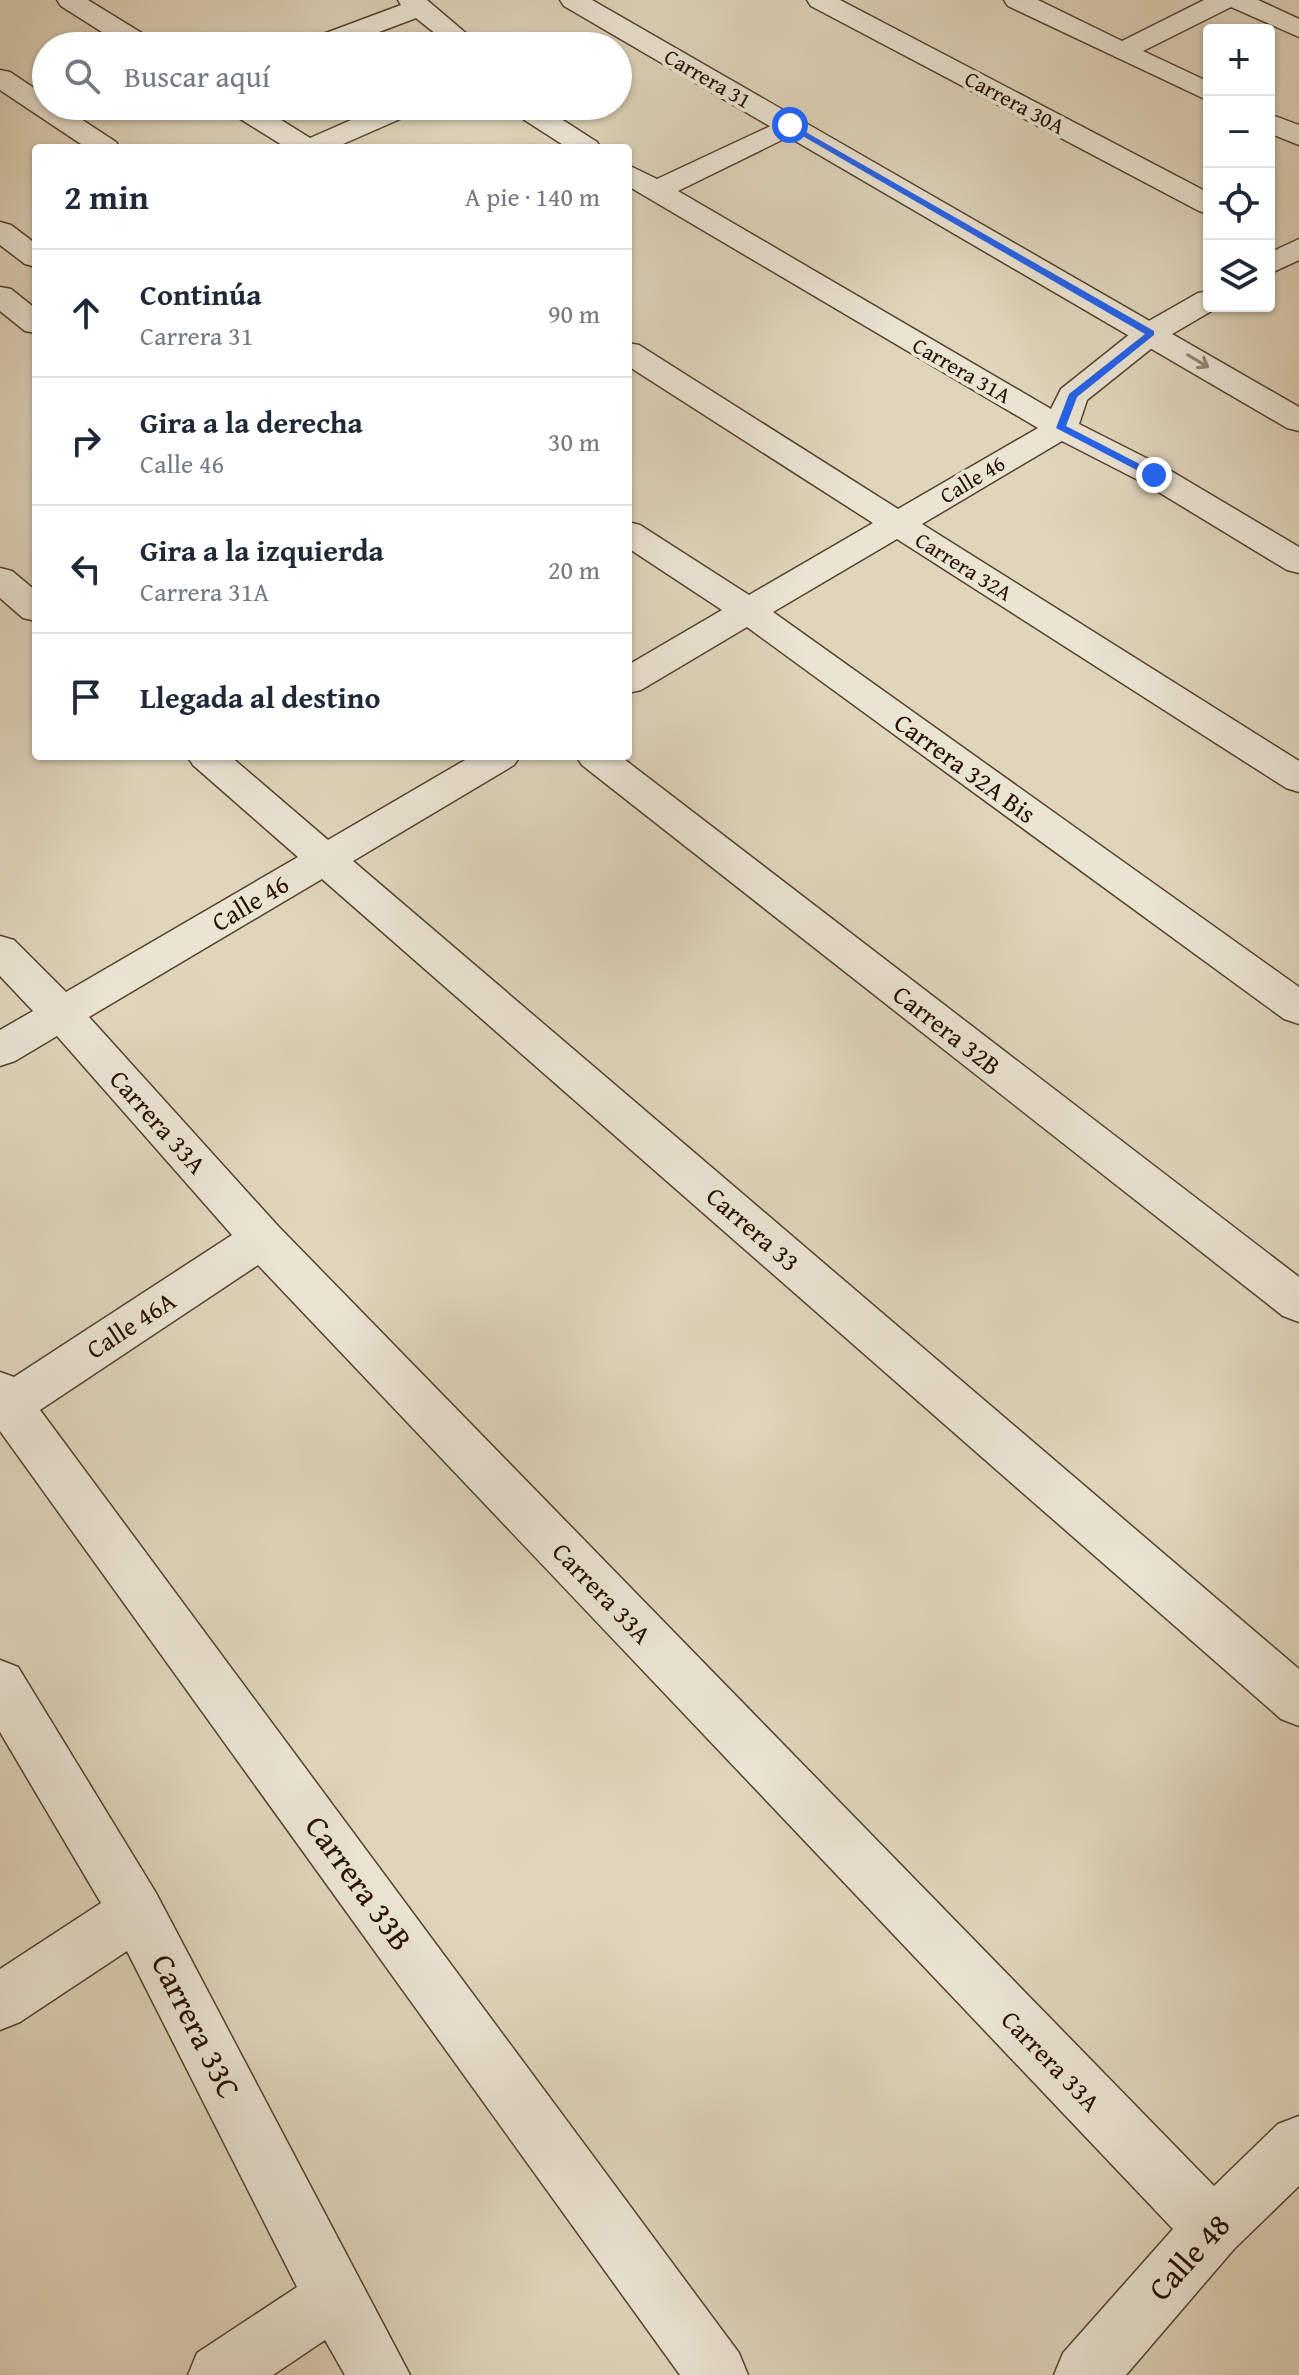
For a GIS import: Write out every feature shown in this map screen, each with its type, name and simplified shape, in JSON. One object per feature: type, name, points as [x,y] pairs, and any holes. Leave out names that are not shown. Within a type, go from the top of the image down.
[{"type":"street","points":[[70,0],[121,32]]},
{"type":"street","name":"Carrera 31","points":[[573,0],[629,32]]},
{"type":"street","name":"Carrera 30A","points":[[820,0],[1203,202]]},
{"type":"street","points":[[1017,0],[1203,90]]},
{"type":"street","points":[[1122,51],[1225,0]]},
{"type":"street","points":[[1236,0],[1299,29]]},
{"type":"street","points":[[350,32],[416,4],[450,32]]},
{"type":"street","name":"Carrera 31","points":[[632,34],[1299,421]]},
{"type":"street","points":[[0,78],[32,99]]},
{"type":"street","points":[[64,120],[100,144]]},
{"type":"street","points":[[262,120],[301,144]]},
{"type":"street","points":[[317,144],[373,120]]},
{"type":"street","points":[[544,120],[581,144]]},
{"type":"street","points":[[655,191],[790,125]]},
{"type":"street","points":[[1275,125],[1299,136]]},
{"type":"street","name":"Carrera 31A","points":[[632,177],[1061,428],[1154,475],[1299,562]]},
{"type":"street","points":[[0,231],[32,255]]},
{"type":"street","points":[[1275,260],[1291,247]]},
{"type":"street","points":[[0,285],[32,271]]},
{"type":"street","points":[[0,296],[32,321]]},
{"type":"street","points":[[1061,428],[1072,396],[1151,333],[1203,303]]},
{"type":"street","name":"Carrera 32A","points":[[632,355],[1299,779]]},
{"type":"street","name":"Calle 46","points":[[632,679],[1061,428]]},
{"type":"street","name":"Carrera 32A Bis","points":[[632,536],[748,611],[1299,1008]]},
{"type":"street","points":[[0,579],[32,607]]},
{"type":"street","name":"Carrera 33","points":[[211,760],[1299,1702]]},
{"type":"street","name":"Calle 46","points":[[0,1050],[494,760]]},
{"type":"street","name":"Carrera 32B","points":[[600,760],[1299,1303]]},
{"type":"street","name":"Carrera 33A","points":[[0,951],[62,1014],[262,1239],[1213,2228]]},
{"type":"street","name":"Calle 46A","points":[[3,1403],[262,1239]]},
{"type":"street","name":"Carrera 33B","points":[[3,1403],[717,2375]]},
{"type":"street","name":"Carrera 33C","points":[[0,1684],[137,1912],[335,2298],[379,2375]]},
{"type":"street","points":[[0,2002],[137,1912]]},
{"type":"street","name":"Calle 48","points":[[1085,2375],[1213,2228],[1299,2145]]},
{"type":"street","points":[[219,2375],[335,2298]]},
{"type":"route","points":[[790,125],[1151,333],[1072,396],[1061,428],[1154,475]]}]
